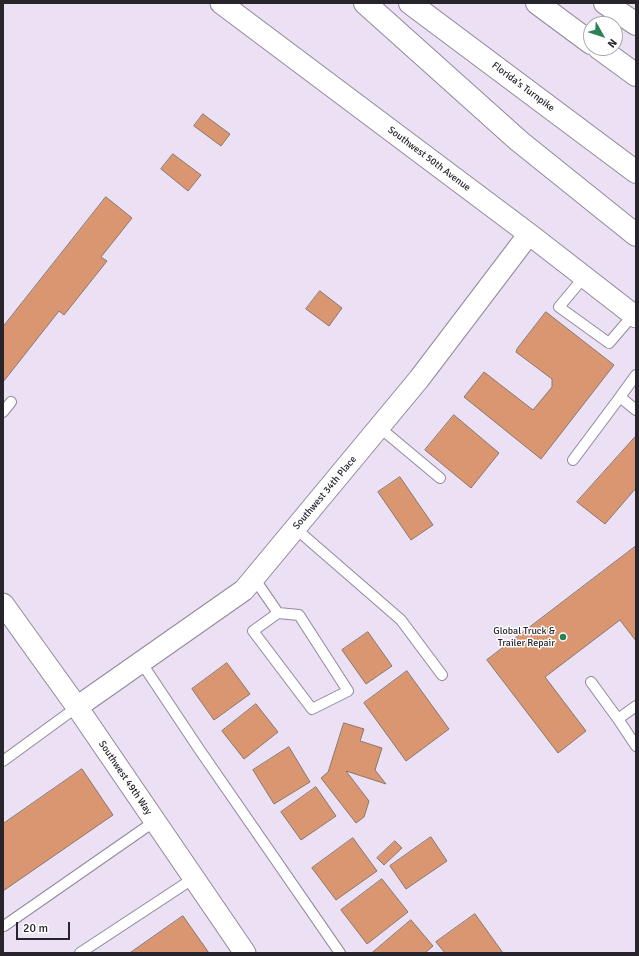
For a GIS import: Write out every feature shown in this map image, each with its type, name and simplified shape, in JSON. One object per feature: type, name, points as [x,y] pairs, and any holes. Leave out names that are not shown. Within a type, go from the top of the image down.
[{"type":"highway","points":[[365,3],[519,141],[636,236]]},
{"type":"highway","name":"Florida's Turnpike","points":[[410,3],[636,172]]},
{"type":"highway","points":[[536,3],[583,36]]},
{"type":"highway","points":[[605,3],[636,24]]},
{"type":"highway","points":[[609,56],[636,75]]},
{"type":"street","name":"Southwest 50th Avenue","points":[[221,3],[530,234],[634,316]]},
{"type":"street","name":"Southwest 34th Place","points":[[77,707],[244,590],[419,379],[530,234]]},
{"type":"street","name":"Southwest 49th Way","points":[[3,604],[77,707],[245,953]]},
{"type":"lane","points":[[584,277],[559,307],[609,343],[634,316]]},
{"type":"lane","points":[[573,460],[636,376]]},
{"type":"lane","points":[[620,397],[636,410]]},
{"type":"lane","points":[[3,412],[11,402]]},
{"type":"lane","points":[[379,427],[440,478]]},
{"type":"lane","points":[[295,528],[401,620],[442,675]]},
{"type":"lane","points":[[254,578],[278,613]]},
{"type":"lane","points":[[278,613],[299,615],[348,690],[312,709],[253,631],[278,613]]},
{"type":"lane","points":[[141,662],[199,749],[340,953]]},
{"type":"lane","points":[[591,682],[636,746]]},
{"type":"lane","points":[[618,719],[636,706]]},
{"type":"lane","points":[[3,761],[77,707]]},
{"type":"lane","points":[[4,926],[155,821]]},
{"type":"lane","points":[[80,953],[194,878]]},
{"type":"building","points":[[203,114],[230,134],[221,146],[194,126]]},
{"type":"building","points":[[173,154],[201,175],[188,191],[161,169]]},
{"type":"building","points":[[106,197],[132,218],[101,257],[107,261],[64,315],[59,311],[3,382],[3,327]]},
{"type":"building","points":[[320,291],[342,308],[329,326],[306,309]]},
{"type":"building","points":[[546,312],[614,365],[541,459],[464,397],[484,372],[533,410],[552,387],[552,379],[516,352]]},
{"type":"building","points":[[454,415],[499,453],[471,488],[425,450]]},
{"type":"building","points":[[636,436],[636,488],[605,524],[577,502]]},
{"type":"building","points":[[400,477],[433,525],[411,540],[378,492]]},
{"type":"building","points":[[636,546],[636,641],[620,620],[545,677],[586,731],[558,753],[487,660]]},
{"type":"building","points":[[368,632],[392,666],[366,684],[342,650]]},
{"type":"building","points":[[227,663],[250,694],[214,720],[192,689]]},
{"type":"building","points":[[407,671],[449,729],[406,761],[364,703]]},
{"type":"building","points":[[256,704],[278,732],[244,759],[222,731]]},
{"type":"building","points":[[344,723],[364,729],[360,741],[382,748],[375,770],[386,784],[346,771],[369,801],[364,817],[356,823],[321,778],[328,772]]},
{"type":"building","points":[[289,747],[310,782],[274,804],[253,770]]},
{"type":"building","points":[[82,769],[113,815],[3,891],[3,824]]},
{"type":"building","points":[[316,787],[336,816],[301,840],[281,812]]},
{"type":"building","points":[[431,837],[447,861],[406,889],[390,866]]},
{"type":"building","points":[[353,838],[377,871],[336,900],[312,868]]},
{"type":"building","points":[[395,841],[402,848],[384,865],[377,858]]},
{"type":"building","points":[[382,879],[408,912],[367,944],[341,910]]},
{"type":"building","points":[[475,914],[503,953],[445,953],[436,942]]},
{"type":"building","points":[[183,916],[209,953],[130,953]]},
{"type":"building","points":[[411,920],[433,946],[425,953],[372,953]]},
{"type":"place","name":"Global Truck & Trailer Repair","points":[[563,637]]}]
